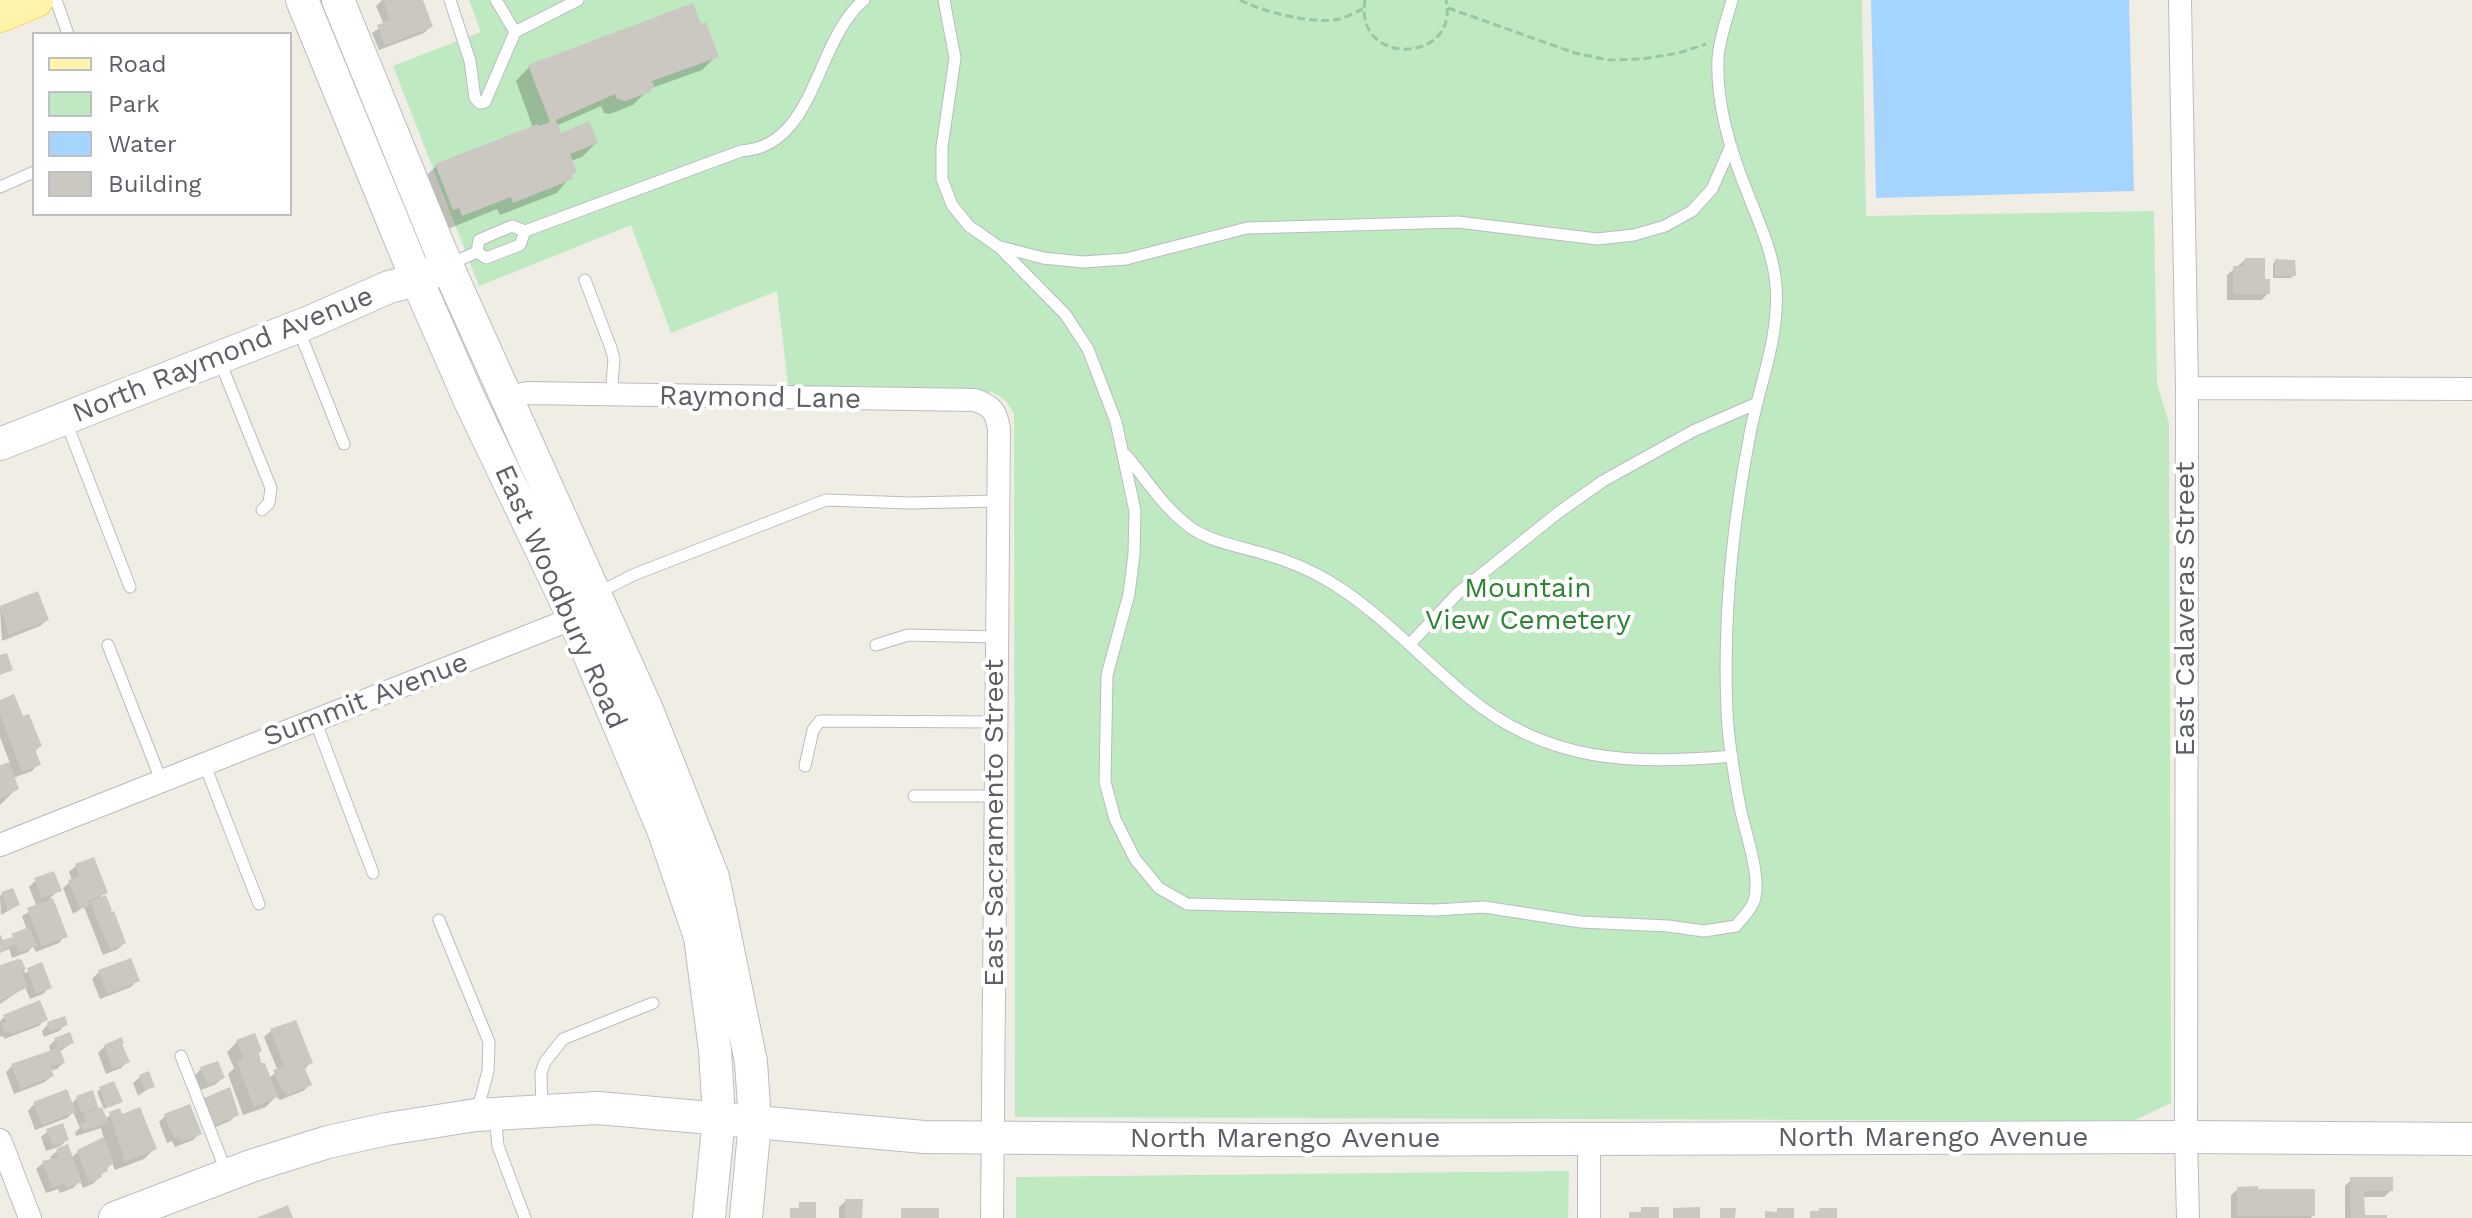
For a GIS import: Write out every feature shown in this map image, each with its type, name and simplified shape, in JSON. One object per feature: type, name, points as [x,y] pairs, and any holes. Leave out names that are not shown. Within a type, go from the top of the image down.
[{"type":"main road","points":[[0,15],[36,0]]},
{"type":"street","name":"East Woodbury Road","points":[[302,0],[471,403],[579,606],[648,712],[713,877],[751,1062],[755,1122],[746,1218]]},
{"type":"street","name":"East Woodbury Road","points":[[338,0],[504,397],[700,937],[715,1050],[719,1118],[709,1218]]},
{"type":"street","name":"East Calaveras Street","points":[[2180,0],[2187,388],[2188,1218]]},
{"type":"street","name":"North Raymond Avenue","points":[[0,444],[447,266]]},
{"type":"street","points":[[2187,388],[2472,389]]},
{"type":"street","name":"Raymond Lane","points":[[504,397],[528,393],[975,400],[990,406],[997,416],[999,429]]},
{"type":"street","name":"East Sacramento Street","points":[[992,1218],[999,429]]},
{"type":"street","name":"Summit Avenue","points":[[0,844],[315,720],[579,606]]},
{"type":"street","name":"North Marengo Avenue","points":[[115,1218],[228,1175],[328,1142],[387,1129],[486,1115],[598,1108],[924,1137],[1272,1140],[2472,1139]]},
{"type":"street","points":[[1589,1138],[1589,1218]]},
{"type":"street","points":[[0,1140],[30,1218]]},
{"type":"lane","points":[[56,0],[67,32]]},
{"type":"lane","points":[[450,0],[470,61],[475,98],[480,103],[485,102],[515,32],[578,0]]},
{"type":"lane","points":[[496,0],[515,32]]},
{"type":"lane","points":[[477,252],[479,240],[494,232],[512,226],[525,231],[741,151],[757,150],[779,138],[807,99],[834,37],[850,11],[864,0]]},
{"type":"lane","points":[[944,0],[955,58],[942,147],[942,179],[952,205],[969,226],[999,247],[1065,314],[1088,349],[1112,409],[1124,452],[1135,511],[1134,555],[1129,594],[1107,675],[1105,782],[1115,819],[1135,859],[1159,888],[1187,904],[1435,910],[1484,907],[1581,922],[1704,931],[1736,926],[1753,904],[1756,886],[1727,713],[1728,581],[1738,494],[1755,404],[1771,351],[1777,316],[1776,284],[1767,246],[1731,146],[1719,80],[1721,40],[1732,0]]},
{"type":"lane","points":[[999,247],[1043,258],[1083,262],[1126,259],[1247,228],[1458,222],[1597,239],[1634,235],[1665,226],[1692,211],[1712,189],[1731,146]]},
{"type":"lane","points":[[0,187],[32,173]]},
{"type":"lane","points":[[477,252],[486,258],[503,253],[520,245],[525,231]]},
{"type":"lane","points":[[447,266],[477,252]]},
{"type":"lane","points":[[585,280],[614,359],[611,396]]},
{"type":"lane","points":[[297,327],[344,444]]},
{"type":"lane","points":[[218,358],[271,488],[269,503],[262,510]]},
{"type":"lane","points":[[1411,643],[1458,593],[1570,504],[1647,455],[1755,404]]},
{"type":"lane","points":[[65,419],[130,587]]},
{"type":"lane","points":[[1124,452],[1171,511],[1196,531],[1228,544],[1297,564],[1372,609],[1470,699],[1504,722],[1546,743],[1588,755],[1631,761],[1732,756]]},
{"type":"lane","points":[[579,606],[633,575],[826,500],[910,503],[998,501]]},
{"type":"lane","points":[[876,645],[908,635],[997,637]]},
{"type":"lane","points":[[108,645],[159,780]]},
{"type":"lane","points":[[315,720],[373,873]]},
{"type":"lane","points":[[805,766],[813,730],[820,721],[996,722]]},
{"type":"lane","points":[[204,763],[259,904]]},
{"type":"lane","points":[[914,796],[996,796]]},
{"type":"lane","points":[[439,920],[489,1042],[486,1115],[525,1218]]},
{"type":"lane","points":[[542,1111],[541,1073],[545,1062],[563,1039],[653,1003]]},
{"type":"lane","points":[[181,1056],[228,1175]]},
{"type":"path","points":[[1240,0],[1271,11],[1312,19],[1339,19],[1363,9]]},
{"type":"path","points":[[1365,0],[1363,9],[1367,25],[1376,39],[1390,48],[1406,51],[1422,48],[1436,38],[1445,24],[1446,0]]},
{"type":"path","points":[[1448,8],[1575,53],[1608,60],[1679,53],[1721,40]]},
{"type":"green space","name":"Mountain View Cemetery","points":[[469,0],[1862,0],[1866,216],[2154,211],[2157,384],[2169,423],[2171,1103],[2133,1121],[1015,1117],[1014,413],[1005,400],[992,392],[789,394],[777,291],[671,333],[631,225],[479,286],[393,66],[481,32]]},
{"type":"green space","points":[[1569,1171],[1568,1218],[1016,1218],[1016,1177]]},
{"type":"water","points":[[1871,0],[2129,0],[2134,191],[1876,198]]},
{"type":"building","points":[[383,0],[423,0],[433,27],[385,45],[377,25],[390,20]]},
{"type":"building","points":[[693,3],[701,24],[706,22],[719,57],[652,81],[654,86],[650,92],[625,101],[617,99],[615,94],[556,120],[561,133],[589,121],[598,143],[570,154],[577,172],[571,174],[573,179],[513,203],[511,197],[462,216],[459,208],[453,210],[435,164],[550,122],[528,65]]},
{"type":"building","points":[[2245,258],[2265,258],[2265,279],[2270,279],[2270,294],[2233,294],[2233,266],[2244,266]]},
{"type":"building","points":[[2275,259],[2295,260],[2296,276],[2275,276]]},
{"type":"building","points":[[38,591],[49,620],[9,635],[0,606]]},
{"type":"building","points":[[7,653],[13,670],[0,675],[0,655]]},
{"type":"building","points":[[14,694],[23,716],[29,714],[42,746],[35,749],[41,765],[22,772],[0,715],[0,700]]},
{"type":"building","points":[[9,762],[19,789],[0,799],[0,765]]},
{"type":"building","points":[[94,857],[108,893],[87,901],[89,906],[80,909],[68,880],[79,876],[75,864]]},
{"type":"building","points":[[54,871],[62,891],[42,898],[34,878]]},
{"type":"building","points":[[13,888],[20,905],[8,910],[1,892]]},
{"type":"building","points":[[106,895],[112,910],[110,913],[114,911],[126,943],[110,950],[90,902]]},
{"type":"building","points":[[53,898],[68,937],[42,946],[27,908]]},
{"type":"building","points":[[29,927],[37,946],[19,952],[15,944],[0,952],[0,934],[3,940]]},
{"type":"building","points":[[131,958],[140,981],[107,994],[98,970]]},
{"type":"building","points":[[22,960],[26,970],[22,971],[28,987],[0,1001],[0,965]]},
{"type":"building","points":[[42,962],[52,988],[36,994],[27,968]]},
{"type":"building","points":[[40,1000],[48,1020],[11,1034],[9,1031],[5,1033],[3,1015]]},
{"type":"building","points":[[65,1016],[68,1025],[50,1032],[47,1022]]},
{"type":"building","points":[[296,1020],[313,1063],[304,1066],[312,1085],[287,1095],[283,1093],[273,1070],[284,1066],[270,1029]]},
{"type":"building","points":[[70,1032],[74,1043],[60,1049],[65,1063],[50,1066],[54,1076],[21,1089],[11,1064],[58,1048],[54,1038]]},
{"type":"building","points":[[255,1033],[262,1051],[259,1052],[261,1063],[265,1063],[278,1097],[254,1107],[237,1062],[243,1057],[236,1040]]},
{"type":"building","points":[[122,1037],[130,1062],[113,1069],[104,1045]]},
{"type":"building","points":[[218,1061],[225,1078],[208,1085],[200,1067]]},
{"type":"building","points":[[149,1071],[155,1087],[145,1090],[139,1075]]},
{"type":"building","points":[[114,1081],[123,1102],[107,1108],[99,1087]]},
{"type":"building","points":[[230,1087],[239,1115],[212,1126],[204,1098]]},
{"type":"building","points":[[67,1089],[76,1112],[42,1125],[33,1102]]},
{"type":"building","points":[[93,1090],[98,1107],[81,1113],[76,1096]]},
{"type":"building","points":[[190,1104],[202,1134],[181,1142],[179,1136],[174,1138],[164,1114]]},
{"type":"building","points":[[102,1107],[108,1122],[83,1131],[80,1124],[86,1122],[83,1114]]},
{"type":"building","points":[[140,1107],[157,1149],[125,1162],[109,1112],[120,1108],[122,1114]]},
{"type":"building","points":[[63,1123],[69,1140],[53,1146],[46,1129]]},
{"type":"building","points":[[104,1137],[114,1163],[101,1174],[102,1177],[89,1183],[77,1150]]},
{"type":"building","points":[[68,1144],[82,1182],[66,1188],[64,1183],[52,1188],[42,1161],[59,1157],[56,1149]]},
{"type":"building","points":[[2350,1177],[2393,1177],[2393,1191],[2364,1191],[2365,1215],[2387,1215],[2387,1218],[2351,1218]]},
{"type":"building","points":[[2258,1186],[2258,1189],[2315,1189],[2315,1216],[2237,1216],[2237,1187]]},
{"type":"building","points":[[845,1199],[863,1199],[862,1218],[845,1218]]},
{"type":"building","points":[[799,1202],[816,1202],[816,1218],[790,1218],[790,1208],[799,1208]]},
{"type":"building","points":[[288,1205],[293,1218],[256,1218]]},
{"type":"building","points":[[1641,1207],[1659,1207],[1659,1218],[1629,1218],[1629,1212],[1641,1212]]},
{"type":"building","points":[[1700,1207],[1700,1218],[1673,1218],[1673,1208]]},
{"type":"building","points":[[901,1208],[939,1208],[939,1218],[901,1218]]},
{"type":"building","points":[[1720,1208],[1736,1208],[1735,1218],[1720,1218]]},
{"type":"building","points":[[1777,1208],[1794,1208],[1794,1218],[1765,1218],[1765,1211],[1777,1212]]},
{"type":"building","points":[[1819,1208],[1837,1208],[1837,1218],[1810,1218],[1810,1211],[1819,1211]]}]
